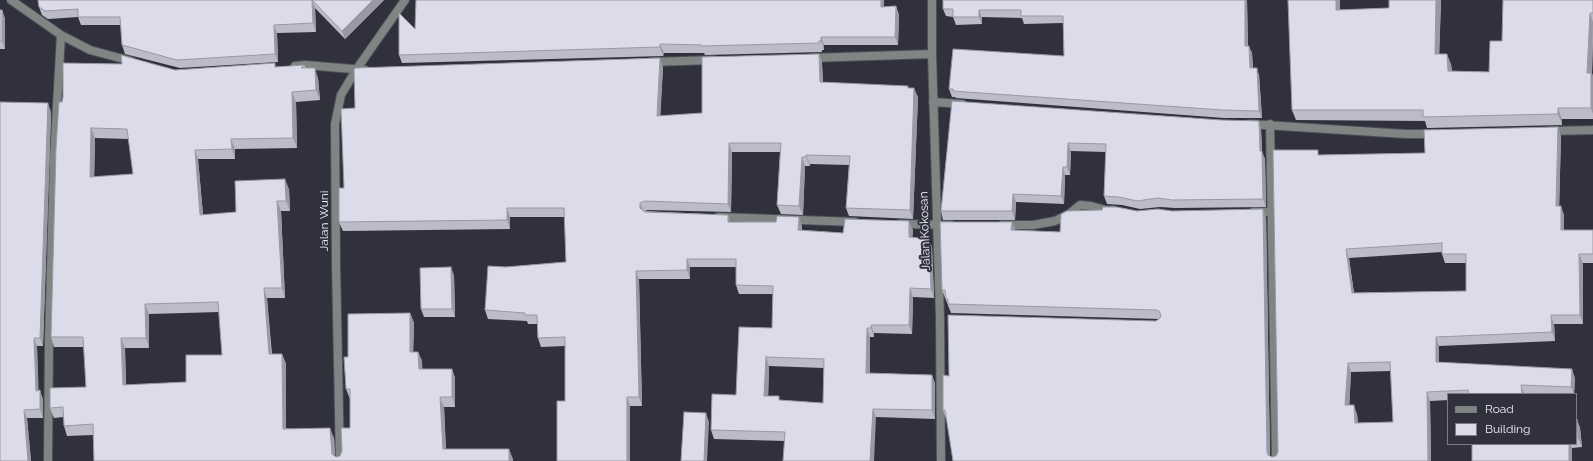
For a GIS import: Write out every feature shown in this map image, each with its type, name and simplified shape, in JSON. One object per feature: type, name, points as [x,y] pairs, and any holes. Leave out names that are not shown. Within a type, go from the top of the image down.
[{"type":"street","points":[[11,0],[23,4],[61,35],[90,50],[140,64]]},
{"type":"street","name":"Jalan Wuni","points":[[340,461],[335,124],[341,95],[356,70],[405,0]]},
{"type":"street","name":"Jalan Kokosan","points":[[932,0],[933,102],[937,225],[944,318],[941,461]]},
{"type":"street","points":[[48,461],[49,340],[54,158],[61,35]]},
{"type":"street","points":[[804,58],[932,54]]},
{"type":"street","points":[[644,62],[724,60]]},
{"type":"street","points":[[289,66],[305,65],[372,70]]},
{"type":"street","points":[[933,102],[973,105]]},
{"type":"street","points":[[1239,124],[1270,124],[1406,134],[1445,133]]},
{"type":"street","points":[[1270,124],[1276,461]]},
{"type":"street","points":[[1539,131],[1593,130]]},
{"type":"street","points":[[992,225],[1033,225],[1055,221],[1069,214],[1080,206],[1091,206],[1106,210],[1120,210]]},
{"type":"street","points":[[1243,212],[1272,212]]},
{"type":"street","points":[[709,217],[866,223]]},
{"type":"street","points":[[890,224],[961,225]]},
{"type":"building","points":[[38,0],[312,0],[313,23],[274,25],[275,54],[177,60],[122,45],[120,17],[78,17],[78,9],[45,11],[39,7]]},
{"type":"building","points":[[312,0],[373,0],[342,31]]},
{"type":"building","points":[[416,0],[881,0],[881,7],[896,6],[895,37],[821,37],[821,41],[819,41],[819,43],[702,46],[660,44],[660,47],[399,55],[399,13],[415,29]]},
{"type":"building","points":[[943,0],[1245,0],[1245,46],[1249,46],[1250,68],[1257,68],[1259,111],[1222,110],[953,91],[953,89],[949,89],[953,49],[1064,56],[1063,16],[1021,16],[1021,10],[979,10],[979,17],[953,17],[953,9],[943,9]]},
{"type":"building","points":[[1288,0],[1336,0],[1336,10],[1389,8],[1389,0],[1436,0],[1435,54],[1447,54],[1448,71],[1489,72],[1490,41],[1502,41],[1503,0],[1593,0],[1593,13],[1590,13],[1587,73],[1591,73],[1591,108],[1558,108],[1558,114],[1423,117],[1423,110],[1292,110]]},
{"type":"building","points":[[0,10],[2,10],[2,41],[0,41]]},
{"type":"building","points":[[819,54],[820,82],[908,86],[908,88],[914,88],[910,210],[846,208],[850,156],[806,155],[806,157],[802,157],[799,206],[777,205],[781,143],[729,143],[728,204],[645,201],[640,203],[640,208],[645,212],[728,215],[728,222],[776,222],[777,216],[799,217],[798,230],[843,233],[845,219],[909,221],[909,237],[929,239],[931,289],[910,288],[909,325],[871,325],[871,328],[867,328],[866,373],[932,375],[932,410],[873,409],[870,461],[783,461],[785,432],[711,430],[712,394],[736,395],[739,327],[772,328],[773,286],[736,285],[736,259],[687,259],[687,270],[636,271],[639,397],[627,397],[627,461],[557,461],[557,401],[565,401],[565,337],[538,338],[537,315],[485,310],[488,266],[506,267],[566,262],[564,208],[507,208],[507,220],[339,222],[339,188],[344,188],[341,109],[355,108],[355,68],[660,58],[657,116],[702,113],[702,57]],"holes":[[[766,357],[824,359],[823,403],[779,400],[779,396],[764,396]]]},
{"type":"building","points":[[121,55],[175,70],[275,63],[275,67],[304,65],[301,68],[315,68],[316,90],[292,92],[293,138],[231,139],[232,149],[195,150],[200,215],[236,212],[235,181],[285,179],[286,201],[277,201],[282,288],[264,288],[269,354],[282,354],[283,429],[330,428],[332,454],[336,457],[340,456],[342,451],[341,428],[350,428],[350,389],[346,389],[344,357],[348,357],[348,314],[410,313],[410,352],[418,352],[419,369],[452,369],[452,397],[440,397],[443,449],[509,449],[509,461],[94,461],[93,424],[64,426],[63,407],[50,408],[50,388],[86,387],[83,337],[51,337],[56,148],[59,102],[62,102],[63,97],[63,63],[122,64]],"holes":[[[91,128],[127,129],[133,174],[90,177]],[[218,302],[222,355],[186,355],[186,382],[123,385],[121,338],[146,338],[145,304]]]},
{"type":"building","points":[[952,101],[1221,120],[1259,121],[1260,151],[1262,151],[1263,199],[1172,200],[1158,198],[1137,201],[1119,197],[1104,196],[1106,144],[1068,143],[1067,167],[1063,167],[1061,196],[1013,194],[1012,211],[941,211]]},
{"type":"building","points":[[0,102],[48,103],[40,338],[34,338],[36,391],[40,390],[40,409],[24,410],[28,461],[0,461]]},
{"type":"building","points":[[1558,127],[1556,206],[1561,206],[1561,230],[1593,230],[1593,254],[1579,254],[1580,315],[1551,315],[1552,332],[1436,337],[1436,362],[1572,369],[1571,387],[1521,385],[1522,393],[1469,393],[1468,390],[1427,392],[1428,461],[953,461],[945,410],[943,410],[943,375],[949,376],[948,315],[1156,321],[1161,315],[1159,311],[1156,310],[948,304],[945,290],[942,290],[940,222],[1012,222],[1011,230],[1060,232],[1061,214],[1067,211],[1102,210],[1103,207],[1117,207],[1137,211],[1158,209],[1172,211],[1263,209],[1267,452],[1268,455],[1272,457],[1276,456],[1278,452],[1273,150],[1318,150],[1318,155],[1425,153],[1424,130]],"holes":[[[1442,243],[1442,254],[1466,254],[1466,291],[1352,293],[1346,249]],[[1390,362],[1393,422],[1355,423],[1354,405],[1345,405],[1348,363]]]},
{"type":"building","points":[[451,267],[452,309],[421,309],[420,268]]},
{"type":"building","points":[[684,412],[706,413],[704,461],[681,461]]},
{"type":"building","points":[[1472,445],[1569,445],[1569,461],[1472,461]]}]
